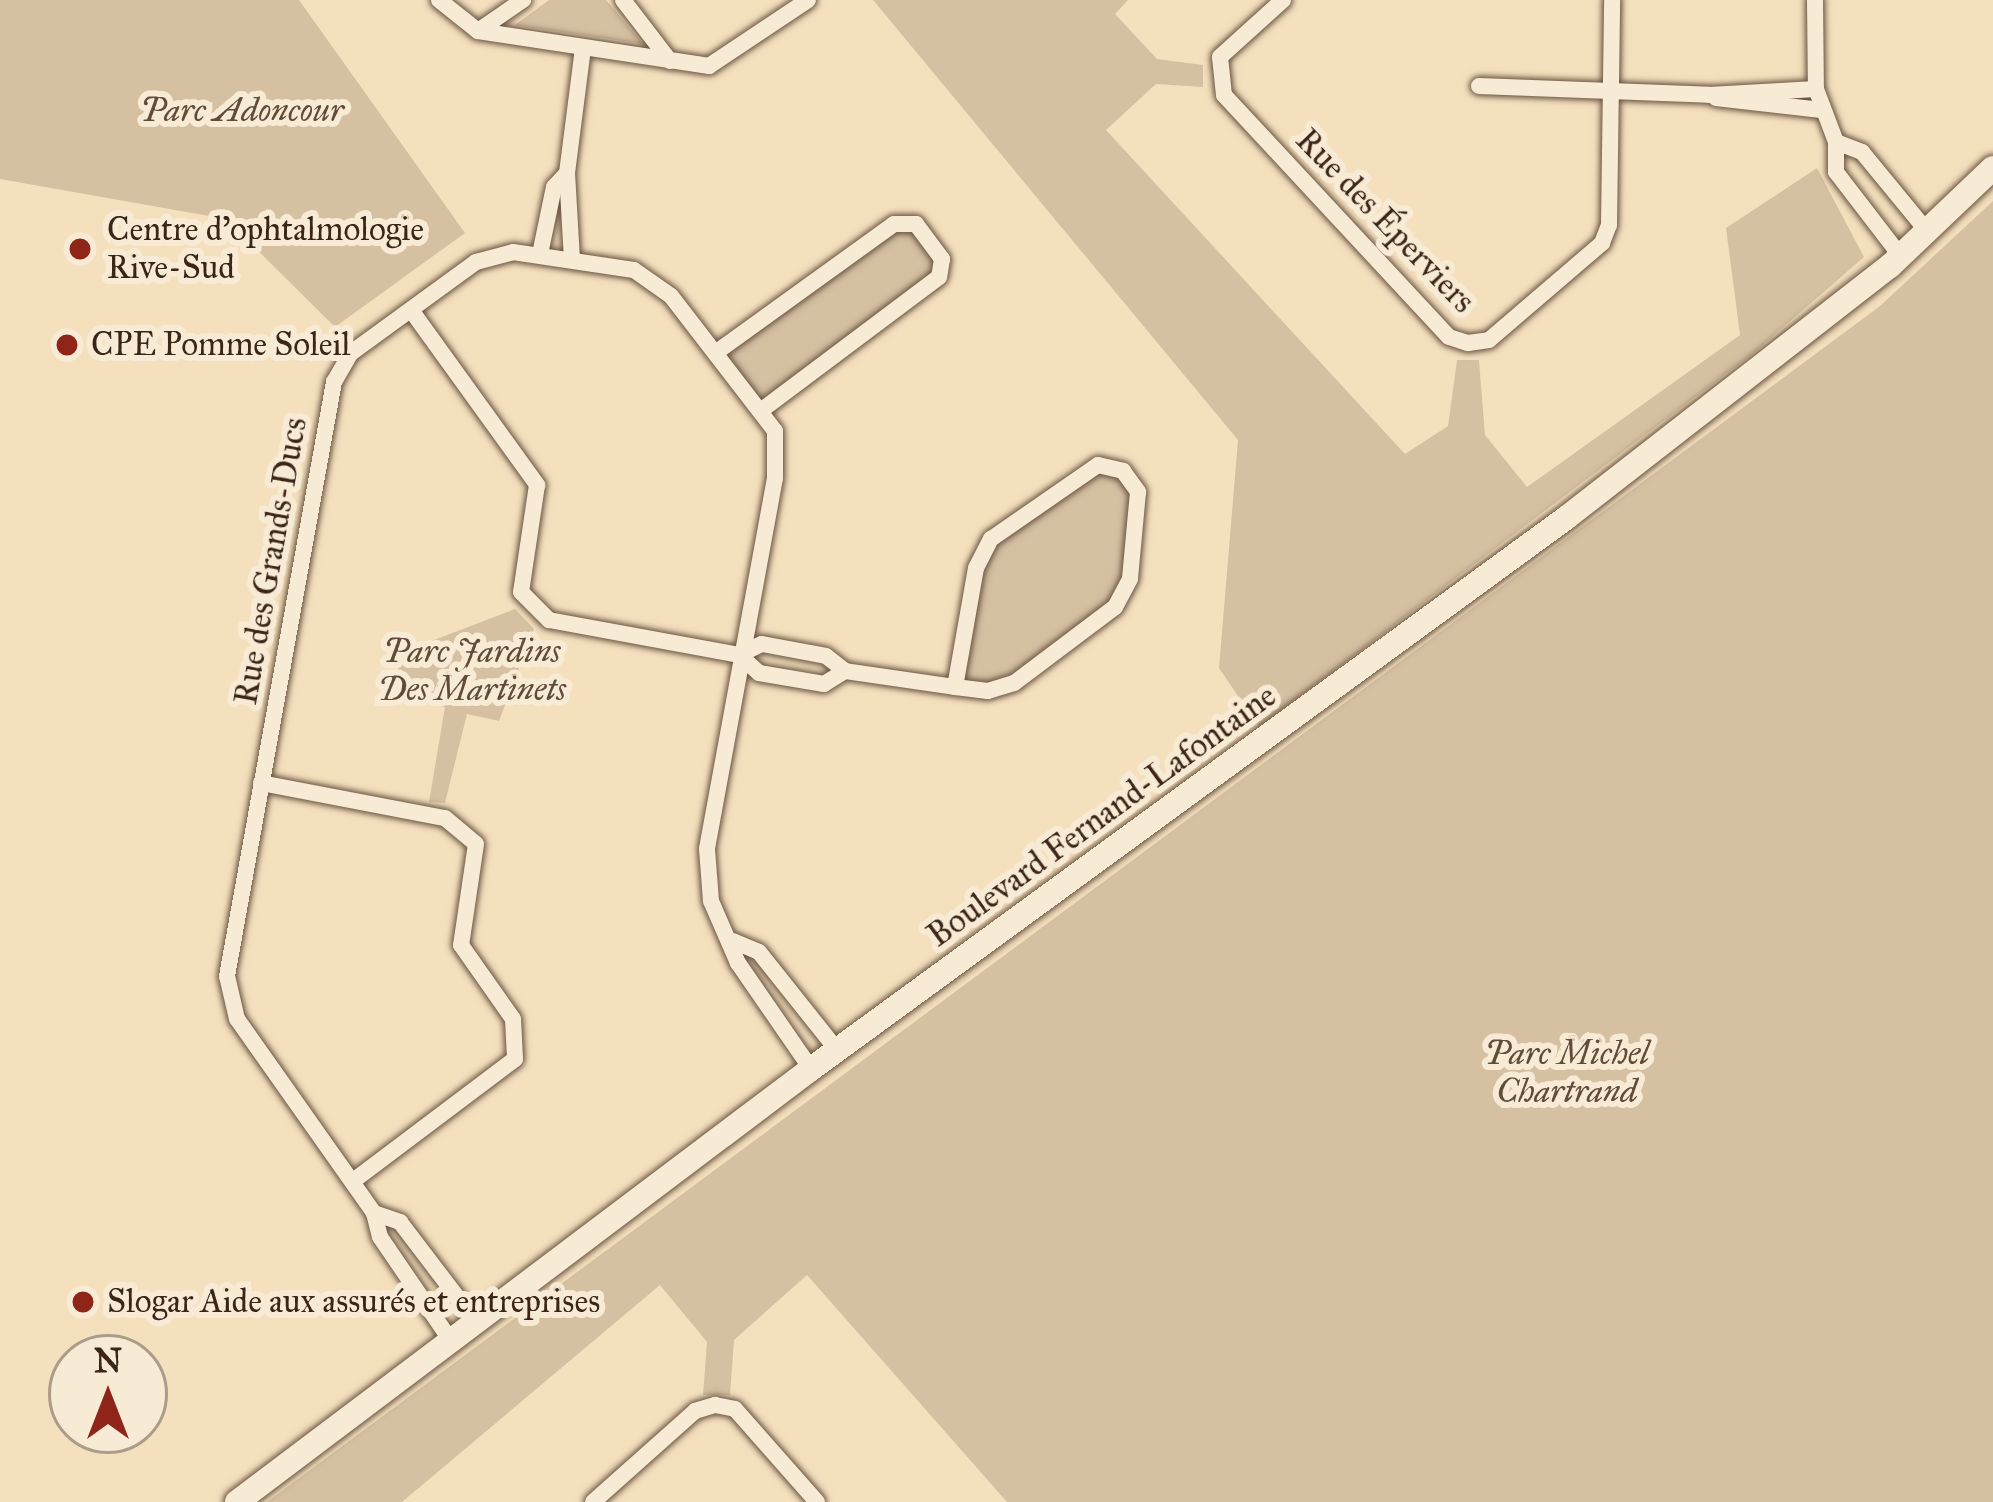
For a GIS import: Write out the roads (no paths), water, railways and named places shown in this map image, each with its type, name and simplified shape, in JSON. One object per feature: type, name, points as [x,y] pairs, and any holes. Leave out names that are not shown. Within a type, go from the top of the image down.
[{"type":"street","points":[[439,0],[478,31],[710,66],[727,59],[808,0]]},
{"type":"street","points":[[478,31],[523,0]]},
{"type":"street","points":[[623,0],[670,61]]},
{"type":"street","name":"Rue des Éperviers","points":[[1282,0],[1220,57],[1224,95],[1449,337],[1468,343],[1489,340],[1601,243],[1609,226],[1612,0]]},
{"type":"street","points":[[1815,0],[1816,89],[1836,142],[1836,172],[1899,254]]},
{"type":"street","points":[[572,259],[567,173],[583,48]]},
{"type":"street","points":[[1479,86],[1709,95],[1816,89]]},
{"type":"street","points":[[1709,95],[1757,109],[1821,110]]},
{"type":"street","points":[[1836,142],[1862,152],[1926,230]]},
{"type":"street","name":"Boulevard Fernand-Lafontaine","points":[[237,1502],[811,1069],[1566,518],[1899,254],[1993,168]]},
{"type":"street","points":[[540,254],[554,187],[567,173]]},
{"type":"street","points":[[718,351],[894,224],[916,224],[942,259],[939,277],[762,410]]},
{"type":"street","name":"Rue des Grands-Ducs","points":[[449,1338],[380,1237],[374,1213],[353,1181],[237,1019],[227,993],[334,382],[351,353],[476,262],[513,251],[634,270],[671,296],[775,430],[775,478],[707,849],[711,901],[733,941],[738,962],[811,1069]]},
{"type":"street","points":[[412,310],[538,485],[521,592],[549,620],[739,655],[759,674],[824,684],[845,671]]},
{"type":"street","points":[[739,655],[762,644],[826,656],[845,671],[955,687],[988,691],[1014,683],[1115,607],[1130,579],[1138,492],[1123,471],[1098,465],[991,539],[976,568],[955,687]]},
{"type":"street","points":[[262,783],[445,818],[476,844],[461,945],[513,1019],[515,1059],[353,1181]]},
{"type":"street","name":"Rue des Grands-Ducs","points":[[733,941],[759,952],[837,1050]]},
{"type":"street","name":"Rue des Grands-Ducs","points":[[374,1213],[400,1222],[474,1319]]},
{"type":"street","points":[[593,1502],[695,1411],[715,1405],[735,1409],[818,1502]]},
{"type":"place","name":"Centre d'ophtalmologie Rive-Sud","points":[[80,249]]},
{"type":"place","name":"CPE Pomme Soleil","points":[[67,345]]},
{"type":"place","name":"Slogar Aide aux assurés et entreprises","points":[[83,1302]]},
{"type":"park label","name":"Parc Adoncour","points":[[242,111]]},
{"type":"park label","name":"Parc Jardins Des Martinets","points":[[472,671]]},
{"type":"park label","name":"Parc Michel Chartrand","points":[[1567,1073]]}]
